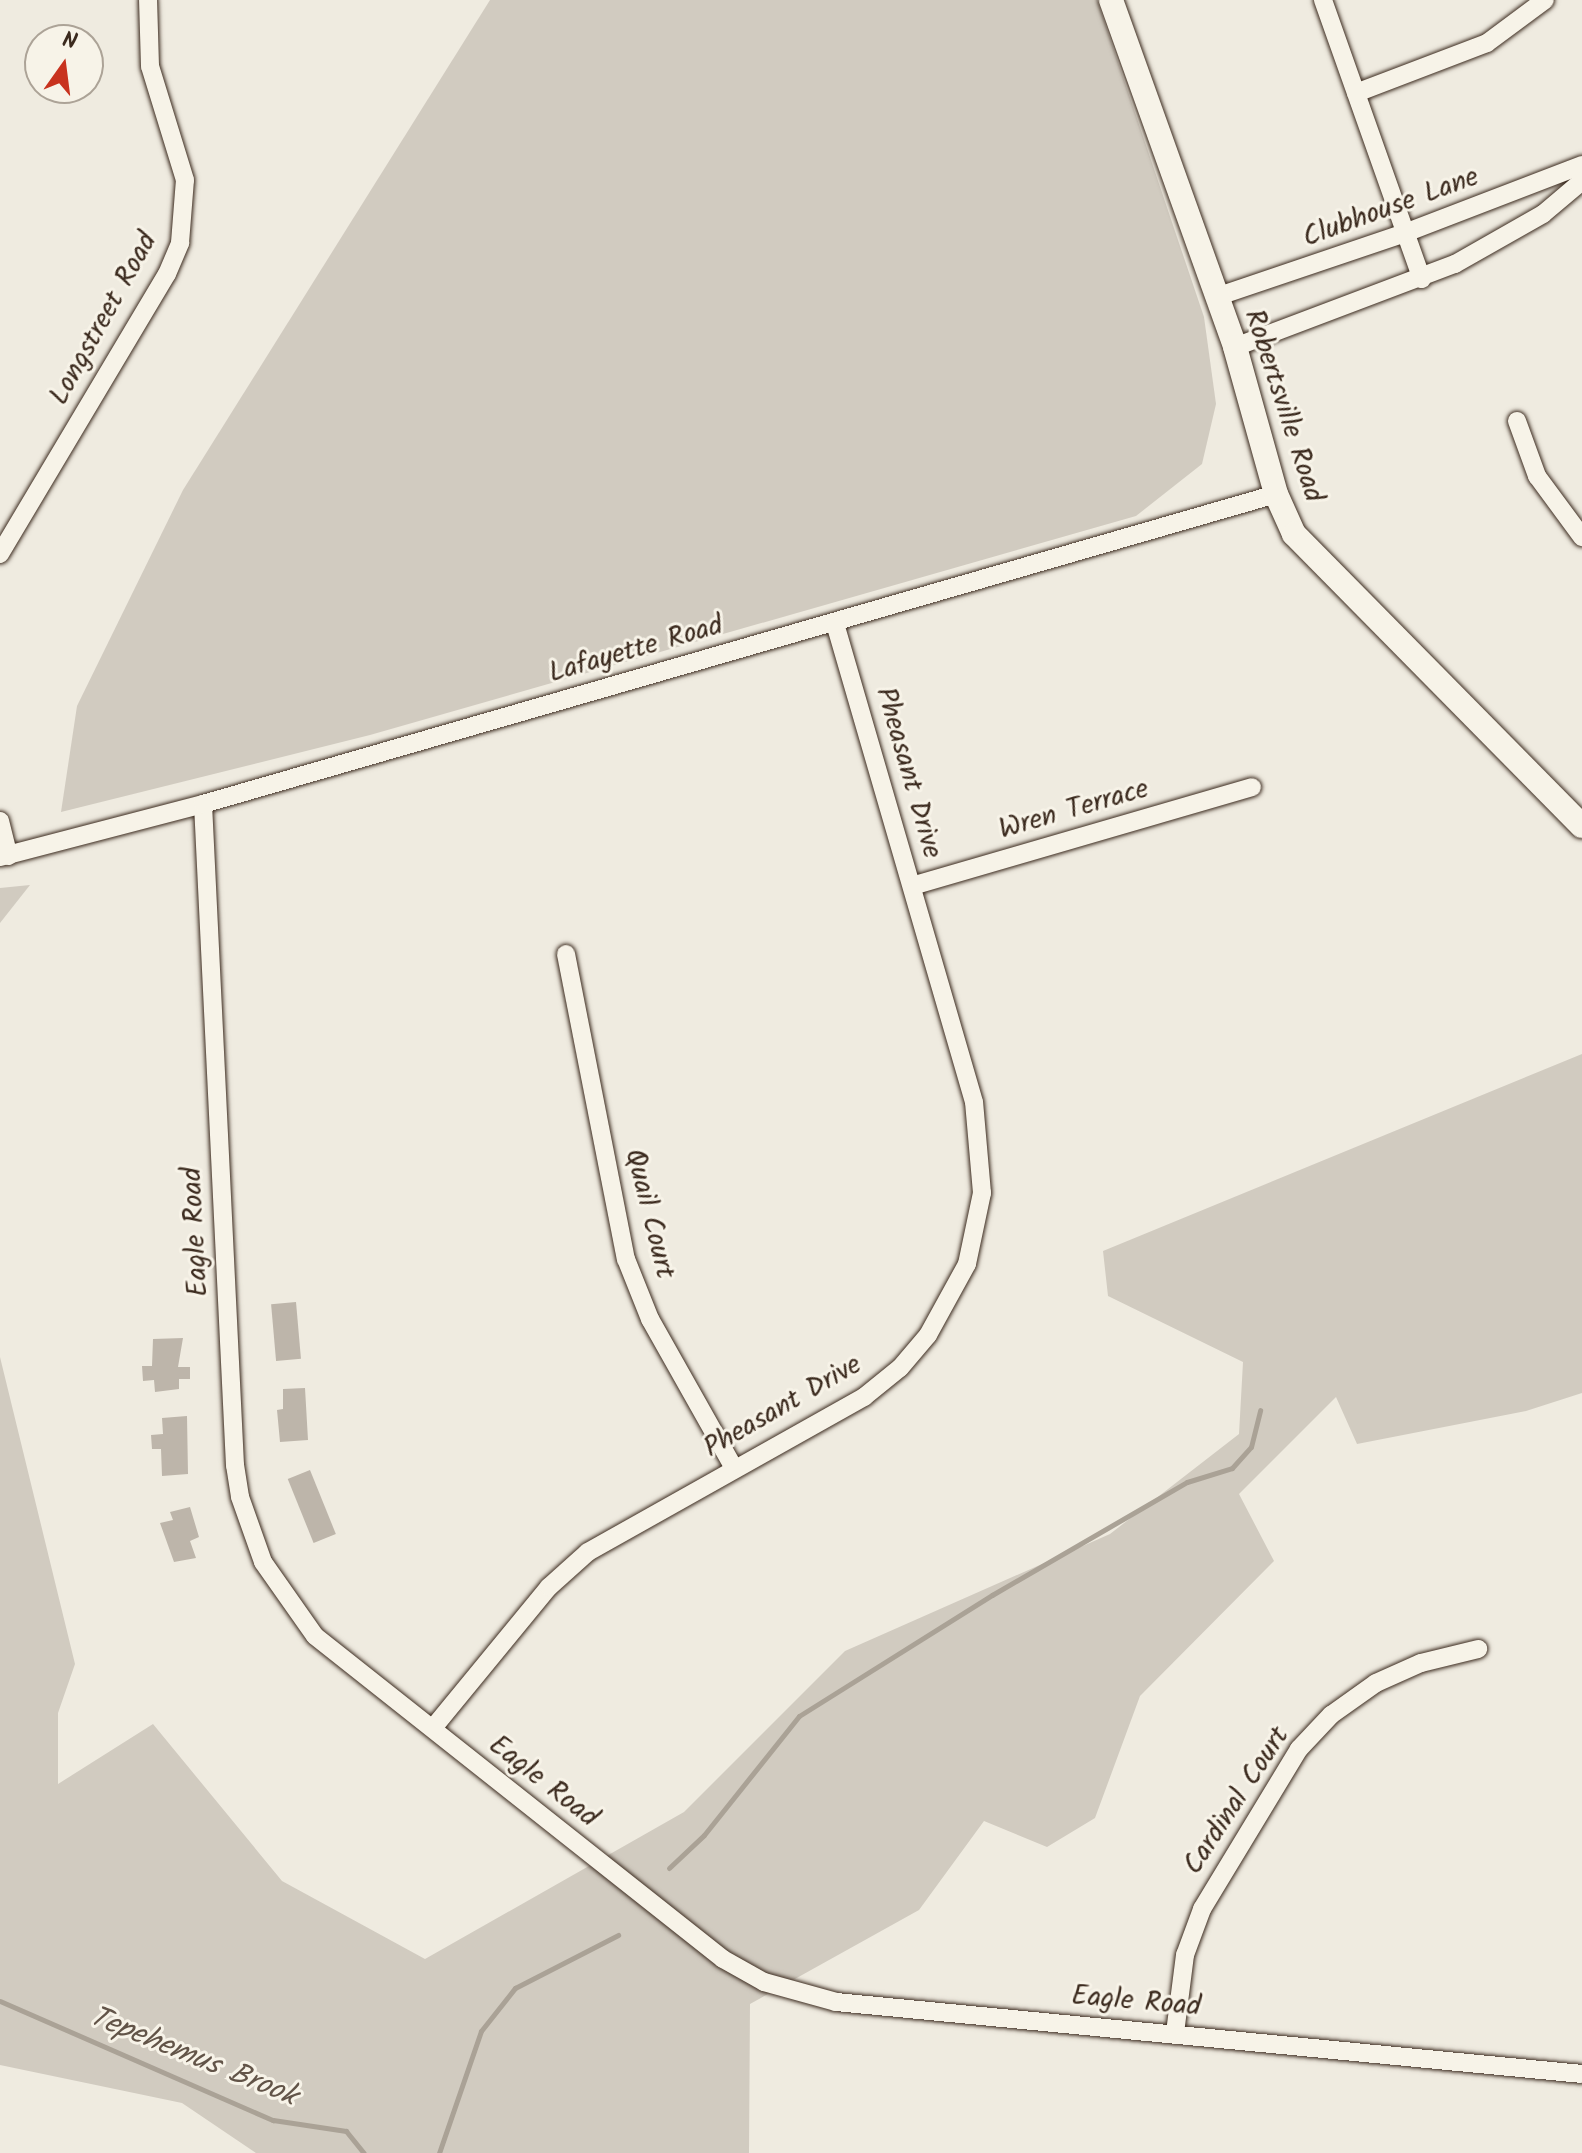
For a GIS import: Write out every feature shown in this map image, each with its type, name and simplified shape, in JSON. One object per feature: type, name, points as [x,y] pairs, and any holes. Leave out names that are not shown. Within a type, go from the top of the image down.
[{"type":"street","name":"Longstreet Road","points":[[0,554],[167,274],[180,243],[185,180],[150,66],[148,0]]},
{"type":"street","name":"Robertsville Road","points":[[1111,0],[1235,347],[1276,494],[1294,534],[1332,577],[1582,826]]},
{"type":"street","points":[[1323,0],[1422,279]]},
{"type":"street","points":[[1356,93],[1487,43],[1545,0]]},
{"type":"street","name":"Clubhouse Lane","points":[[1216,297],[1405,233],[1582,165]]},
{"type":"street","points":[[1235,347],[1422,279],[1529,222],[1582,181]]},
{"type":"street","points":[[1517,421],[1537,476],[1582,537]]},
{"type":"street","name":"Lafayette Road","points":[[5,856],[203,804],[1276,494]]},
{"type":"street","name":"Pheasant Drive","points":[[433,1728],[569,1568],[602,1541],[864,1397],[900,1368],[928,1335],[967,1264],[982,1193],[980,1138],[912,886],[835,622]]},
{"type":"street","name":"Wren Terrace","points":[[912,886],[1252,787]]},
{"type":"street","name":"Eagle Road","points":[[203,804],[240,1497],[263,1562],[297,1616],[723,1959],[764,1982],[836,2002],[1582,2074]]},
{"type":"street","points":[[0,821],[5,856]]},
{"type":"street","name":"Quail Court","points":[[566,954],[626,1259],[650,1319],[734,1468]]},
{"type":"street","name":"Cardinal Court","points":[[1175,2033],[1185,1955],[1202,1909],[1299,1749],[1331,1715],[1376,1683],[1421,1663],[1478,1649]]},
{"type":"shaded area","points":[[490,0],[1097,0],[1204,317],[1216,404],[1202,464],[1136,516],[370,735],[61,812],[77,706],[183,490]]},
{"type":"shaded area","points":[[30,885],[0,923],[0,888]]},
{"type":"shaded area","points":[[1582,1054],[1582,1393],[1526,1411],[1357,1444],[1336,1397],[1239,1494],[1274,1561],[1140,1696],[1095,1818],[1047,1847],[984,1821],[919,1910],[750,2004],[749,2153],[256,2153],[182,2103],[0,2065],[0,1357],[75,1664],[58,1713],[58,1784],[153,1724],[282,1881],[425,1959],[684,1812],[845,1651],[1110,1534],[1239,1434],[1243,1362],[1108,1296],[1103,1251]]},
{"type":"building","points":[[296,1302],[301,1359],[276,1361],[271,1304]]},
{"type":"building","points":[[183,1338],[178,1367],[190,1367],[190,1379],[179,1379],[179,1389],[155,1392],[154,1380],[143,1381],[142,1366],[152,1366],[153,1339]]},
{"type":"building","points":[[305,1388],[308,1440],[280,1442],[277,1410],[283,1409],[283,1389]]},
{"type":"building","points":[[187,1416],[188,1474],[162,1476],[161,1449],[152,1449],[151,1435],[163,1434],[162,1418]]},
{"type":"building","points":[[310,1470],[336,1534],[314,1543],[288,1479]]},
{"type":"building","points":[[190,1507],[199,1537],[190,1541],[196,1558],[174,1562],[160,1523],[173,1520],[170,1512]]},
{"type":"waterway","points":[[669,1868],[704,1835],[799,1716],[992,1595],[1187,1482],[1232,1468],[1251,1447],[1260,1410]]},
{"type":"waterway","points":[[439,2153],[481,2031],[515,1988],[618,1935]]},
{"type":"waterway","name":"Tepehemus Brook","points":[[0,2001],[273,2120],[346,2131],[364,2153]]}]
